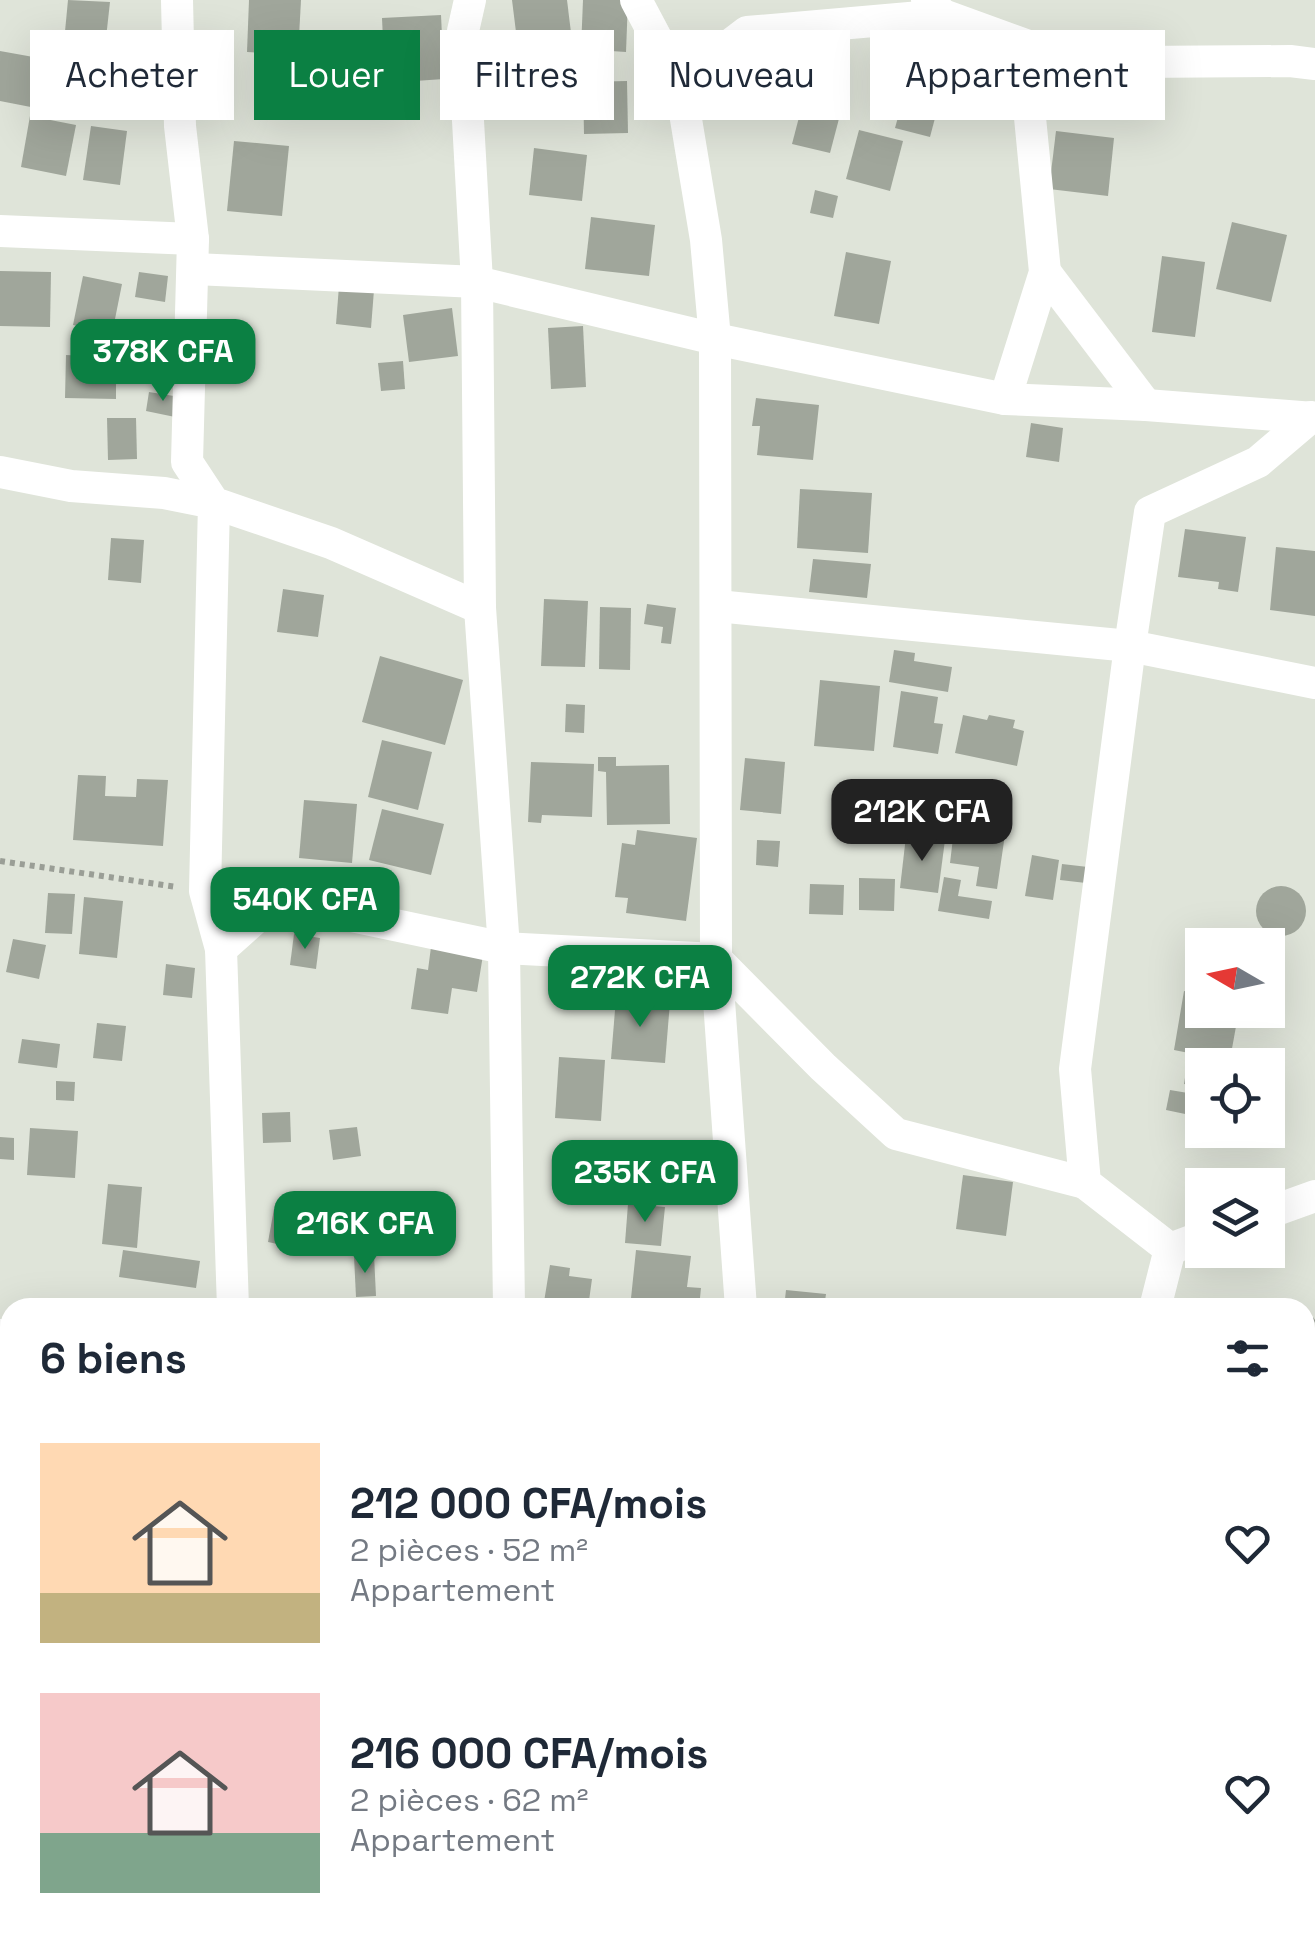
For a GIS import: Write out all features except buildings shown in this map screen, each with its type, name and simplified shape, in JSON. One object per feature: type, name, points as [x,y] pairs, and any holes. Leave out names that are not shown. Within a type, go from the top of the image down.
[{"type":"street","points":[[177,0],[180,126],[193,254],[186,462],[214,503],[205,891],[221,948],[233,1298]]},
{"type":"street","points":[[470,0],[462,31],[477,282],[480,608],[504,948],[509,1298]]},
{"type":"street","points":[[636,0],[652,30]]},
{"type":"street","points":[[748,30],[766,0]]},
{"type":"street","points":[[762,30],[935,7],[992,30]]},
{"type":"street","points":[[1165,62],[1290,60],[1315,64]]},
{"type":"street","points":[[686,120],[706,240],[714,339],[716,959],[740,1298]]},
{"type":"street","points":[[1005,399],[1045,272],[1030,120]]},
{"type":"street","points":[[0,231],[477,282],[714,339],[1005,399],[1313,418]]},
{"type":"street","points":[[1045,272],[1146,405]]},
{"type":"street","points":[[1085,1182],[1075,1069],[1150,512],[1258,462],[1313,418]]},
{"type":"street","points":[[0,472],[72,486],[164,493],[214,503],[331,543],[480,608]]},
{"type":"street","points":[[717,606],[1130,646],[1315,683]]},
{"type":"street","points":[[221,948],[276,900],[504,948],[716,959],[822,1067],[896,1134],[1085,1182],[1170,1249]]},
{"type":"street","points":[[1285,1207],[1315,1196]]},
{"type":"street","points":[[1170,1249],[1185,1243]]},
{"type":"street","points":[[1158,1298],[1170,1249]]},
{"type":"path","points":[[0,861],[205,891]]}]
